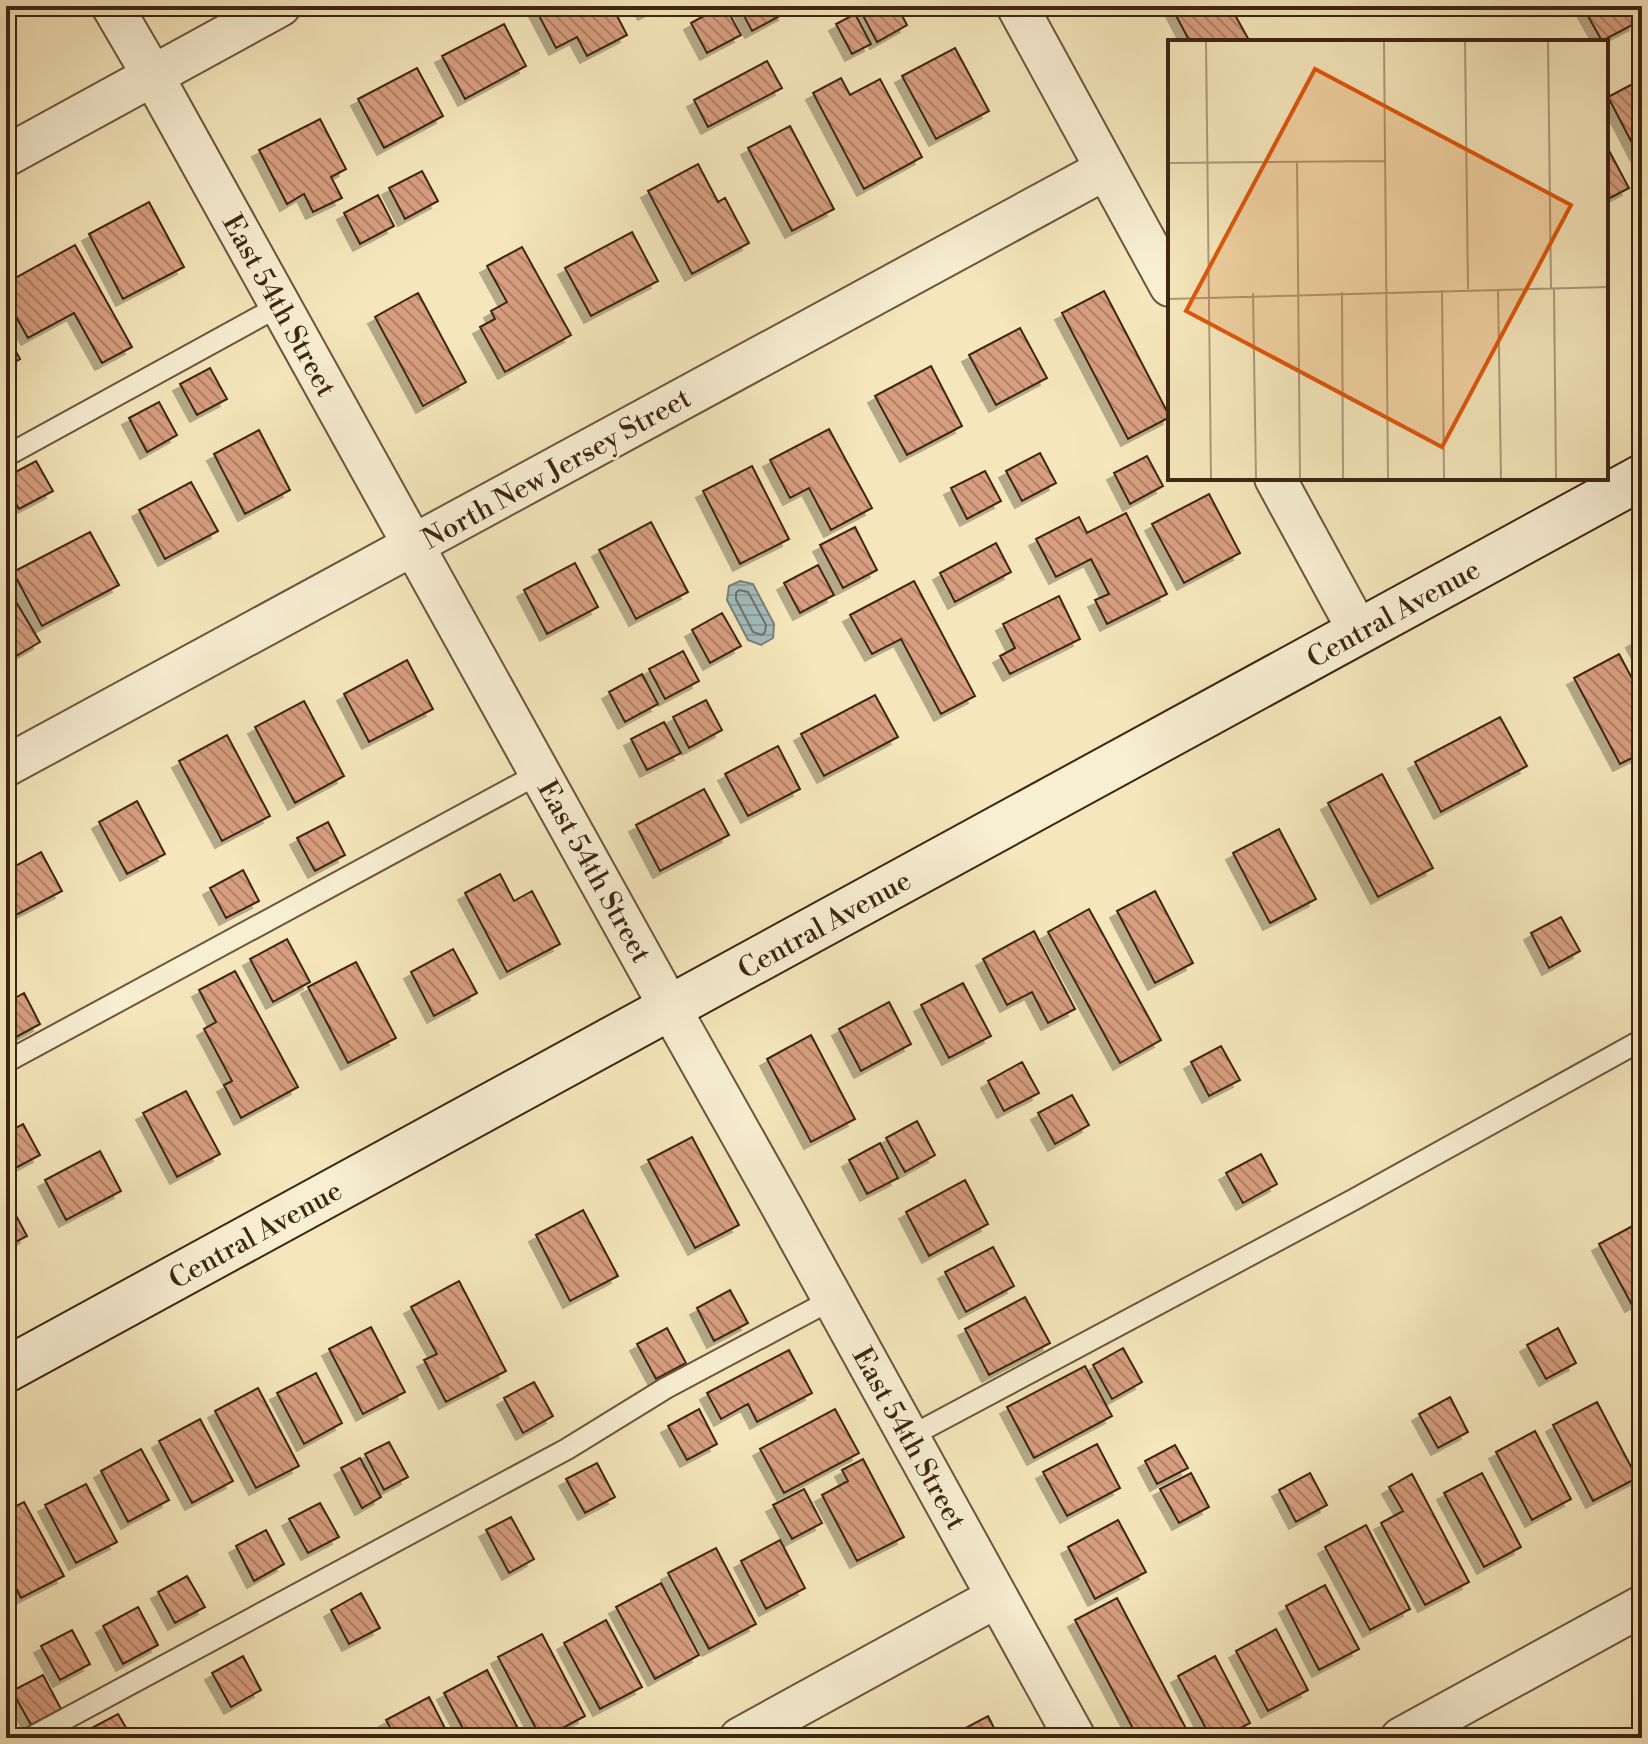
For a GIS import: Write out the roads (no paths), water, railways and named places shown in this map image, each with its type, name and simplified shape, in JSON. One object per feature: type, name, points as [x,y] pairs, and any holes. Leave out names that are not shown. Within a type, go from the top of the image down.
[{"type":"main road","name":"Central Avenue","points":[[6,1370],[1642,477]]},
{"type":"street","name":"East 54th Street","points":[[112,6],[281,305],[1075,1738]]},
{"type":"street","points":[[6,156],[280,6]]},
{"type":"street","points":[[1017,6],[1168,282]]},
{"type":"street","name":"North New Jersey Street","points":[[6,766],[1106,169]]},
{"type":"street","points":[[1276,480],[1359,632]]},
{"type":"street","points":[[740,1738],[997,1597]]},
{"type":"street","points":[[1401,1738],[1642,1606]]},
{"type":"lane","points":[[6,456],[281,305]]},
{"type":"lane","points":[[6,1062],[540,773]]},
{"type":"lane","points":[[909,1437],[1353,1200],[1642,1040]]},
{"type":"lane","points":[[30,1738],[567,1449],[666,1388],[833,1299]]},
{"type":"water","points":[[740,581],[753,584],[774,624],[773,638],[761,645],[748,640],[727,600],[729,586]]}]
